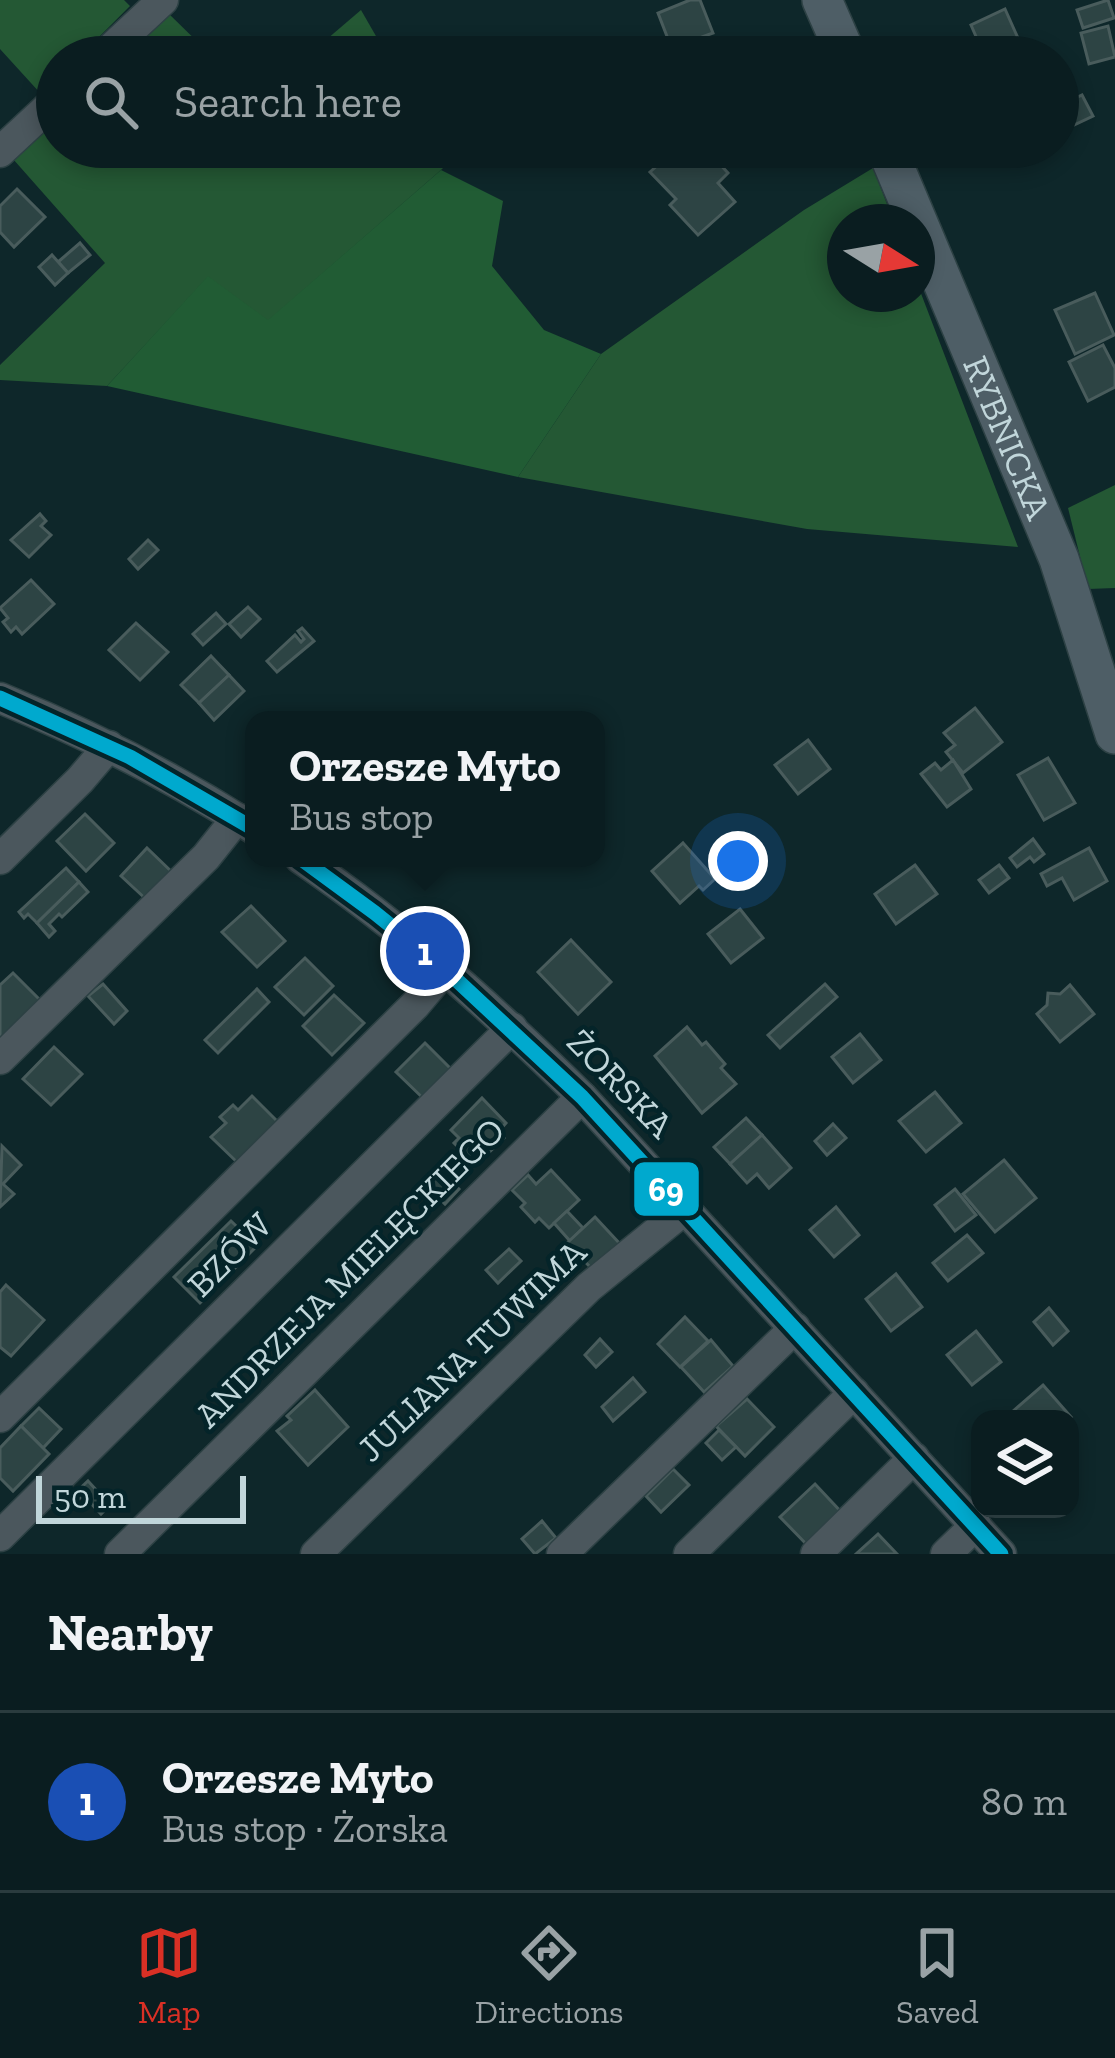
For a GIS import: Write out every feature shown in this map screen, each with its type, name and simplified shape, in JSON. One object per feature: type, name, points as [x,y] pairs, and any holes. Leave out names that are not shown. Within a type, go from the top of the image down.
[{"type":"main road","points":[[822,0],[838,36]]},
{"type":"main road","name":"RYBNICKA","points":[[895,168],[1059,559],[1115,734]]},
{"type":"street","points":[[124,36],[163,0]]},
{"type":"street","points":[[0,152],[36,119]]},
{"type":"street","points":[[0,698],[109,746],[245,822]]},
{"type":"street","points":[[0,859],[109,746]]},
{"type":"street","points":[[0,1059],[245,824]]},
{"type":"street","name":"ŻORSKA","points":[[313,867],[446,968],[582,1097],[1001,1554]]},
{"type":"street","points":[[0,1417],[415,1005],[446,968]]},
{"type":"street","name":"BZÓW","points":[[0,1536],[512,1028]]},
{"type":"street","name":"ANDRZEJA MIELĘCKIEGO","points":[[120,1554],[582,1097]]},
{"type":"street","name":"JULIANA TUWIMA","points":[[316,1554],[589,1287],[685,1209]]},
{"type":"street","points":[[562,1554],[795,1328]]},
{"type":"street","points":[[689,1554],[854,1393]]},
{"type":"street","points":[[816,1554],[914,1458]]},
{"type":"street","points":[[946,1554],[976,1525]]},
{"type":"green space","points":[[0,0],[124,0],[130,6],[100,36],[36,36],[36,89],[0,49]]},
{"type":"green space","points":[[361,10],[376,36],[331,36]]},
{"type":"green space","points":[[167,12],[192,36],[142,36]]},
{"type":"green space","points":[[36,137],[36,168],[443,168],[268,321],[208,277],[107,386],[0,380],[0,365],[105,263],[13,159]]},
{"type":"green space","points":[[873,168],[887,204],[827,204],[827,312],[928,312],[1018,547],[807,529],[518,477],[601,354],[804,210]]},
{"type":"green space","points":[[441,170],[503,201],[492,266],[544,330],[601,354],[518,477],[107,386],[208,276],[268,320]]},
{"type":"green space","points":[[1115,485],[1115,588],[1088,589],[1068,508]]},
{"type":"building","points":[[700,0],[713,33],[667,36],[658,13]]},
{"type":"building","points":[[1108,0],[1114,18],[1083,28],[1077,10]]},
{"type":"building","points":[[1005,9],[1017,36],[976,36],[971,25]]},
{"type":"building","points":[[1108,26],[1115,57],[1089,64],[1081,33]]},
{"type":"building","points":[[1079,96],[1093,116],[1079,123]]},
{"type":"building","points":[[654,168],[723,168],[728,173],[718,183],[735,202],[698,235],[670,205],[676,199],[650,172]]},
{"type":"building","points":[[17,189],[45,217],[14,247],[0,232],[0,206]]},
{"type":"building","points":[[80,243],[90,255],[68,273],[58,262]]},
{"type":"building","points":[[52,255],[68,273],[55,285],[39,267]]},
{"type":"building","points":[[1095,293],[1114,335],[1075,354],[1055,310]]},
{"type":"building","points":[[1103,345],[1115,368],[1115,387],[1088,401],[1069,362]]},
{"type":"building","points":[[40,514],[46,521],[41,526],[51,535],[29,557],[11,540]]},
{"type":"building","points":[[148,540],[158,550],[138,569],[129,559]]},
{"type":"building","points":[[31,580],[54,604],[22,634],[16,627],[11,632],[0,608]]},
{"type":"building","points":[[248,607],[260,619],[241,637],[229,624]]},
{"type":"building","points":[[216,613],[226,624],[203,645],[193,634]]},
{"type":"building","points":[[136,623],[168,652],[140,680],[109,650]]},
{"type":"building","points":[[302,628],[314,641],[277,672],[267,661],[295,635],[301,642],[304,639],[298,631]]},
{"type":"building","points":[[211,656],[229,675],[199,703],[181,685]]},
{"type":"building","points":[[229,675],[244,691],[214,720],[199,703]]},
{"type":"building","points":[[975,708],[1002,742],[963,773],[946,752],[955,745],[944,733]]},
{"type":"building","points":[[808,740],[830,769],[798,794],[775,765]]},
{"type":"building","points":[[1048,758],[1075,803],[1044,820],[1018,775]]},
{"type":"building","points":[[953,760],[971,789],[947,807],[921,774],[935,763],[941,770]]},
{"type":"building","points":[[85,814],[114,843],[86,871],[57,841]]},
{"type":"building","points":[[1033,839],[1044,854],[1017,867],[1010,858]]},
{"type":"building","points":[[683,843],[715,879],[680,903],[652,871]]},
{"type":"building","points":[[147,848],[175,875],[149,902],[121,876]]},
{"type":"building","points":[[1089,848],[1107,881],[1074,900],[1062,878],[1047,886],[1041,874]]},
{"type":"building","points":[[915,865],[937,894],[896,924],[875,894]]},
{"type":"building","points":[[999,865],[1009,878],[989,893],[979,880]]},
{"type":"building","points":[[66,868],[79,882],[37,923],[28,914],[24,918],[19,912]]},
{"type":"building","points":[[79,882],[88,892],[49,924],[55,931],[49,937],[37,923]]},
{"type":"building","points":[[251,906],[285,941],[257,967],[222,932]]},
{"type":"building","points":[[740,909],[763,938],[731,963],[708,934]]},
{"type":"building","points":[[571,940],[611,982],[578,1014],[538,972]]},
{"type":"building","points":[[305,958],[333,986],[304,1015],[275,987]]},
{"type":"building","points":[[13,973],[41,1001],[3,1039],[0,985]]},
{"type":"building","points":[[103,984],[127,1011],[114,1024],[88,996]]},
{"type":"building","points":[[825,984],[837,997],[780,1048],[768,1035]]},
{"type":"building","points":[[1070,985],[1094,1014],[1060,1042],[1037,1014],[1047,1005],[1048,993],[1060,994]]},
{"type":"building","points":[[257,989],[269,1002],[218,1053],[205,1040]]},
{"type":"building","points":[[334,995],[364,1023],[332,1055],[303,1026]]},
{"type":"building","points":[[687,1027],[725,1064],[721,1068],[736,1084],[702,1113],[655,1056]]},
{"type":"building","points":[[860,1034],[881,1060],[853,1083],[832,1057]]},
{"type":"building","points":[[425,1043],[455,1073],[427,1102],[396,1072]]},
{"type":"building","points":[[54,1047],[82,1074],[51,1105],[23,1079]]},
{"type":"building","points":[[935,1092],[961,1123],[926,1152],[899,1121]]},
{"type":"building","points":[[252,1096],[280,1124],[240,1165],[211,1137],[226,1123],[220,1117],[233,1105],[238,1110]]},
{"type":"building","points":[[482,1098],[506,1123],[498,1132],[504,1138],[476,1165],[454,1143],[459,1138],[451,1130]]},
{"type":"building","points":[[746,1118],[762,1135],[730,1164],[714,1147]]},
{"type":"building","points":[[833,1124],[846,1138],[827,1155],[815,1141]]},
{"type":"building","points":[[762,1135],[791,1168],[769,1188],[757,1174],[747,1183],[730,1164]]},
{"type":"building","points":[[2,1146],[21,1165],[3,1184],[14,1194],[0,1207]]},
{"type":"building","points":[[1004,1160],[1036,1198],[995,1232],[963,1194]]},
{"type":"building","points":[[551,1170],[579,1200],[549,1228],[539,1218],[535,1222],[512,1190],[528,1175],[536,1184]]},
{"type":"building","points":[[440,1171],[459,1189],[445,1204],[437,1196],[431,1202],[420,1191]]},
{"type":"building","points":[[955,1189],[976,1215],[955,1231],[935,1205]]},
{"type":"building","points":[[836,1207],[859,1235],[834,1257],[810,1230]]},
{"type":"building","points":[[567,1211],[583,1228],[570,1241],[554,1223]]},
{"type":"building","points":[[595,1217],[621,1245],[594,1271],[567,1243]]},
{"type":"building","points":[[231,1221],[257,1246],[200,1303],[174,1277]]},
{"type":"building","points":[[967,1235],[983,1253],[948,1281],[933,1263]]},
{"type":"building","points":[[509,1249],[521,1261],[498,1283],[486,1270]]},
{"type":"building","points":[[896,1274],[922,1307],[891,1331],[866,1299]]},
{"type":"building","points":[[6,1285],[44,1320],[11,1356],[0,1347],[0,1292]]},
{"type":"building","points":[[1049,1308],[1068,1331],[1053,1345],[1034,1322]]},
{"type":"building","points":[[685,1317],[708,1341],[680,1367],[658,1344]]},
{"type":"building","points":[[976,1331],[1001,1362],[972,1385],[947,1355]]},
{"type":"building","points":[[600,1339],[612,1352],[596,1367],[585,1355]]},
{"type":"building","points":[[711,1340],[733,1366],[704,1392],[681,1367]]},
{"type":"building","points":[[633,1378],[645,1392],[613,1421],[602,1407]]},
{"type":"building","points":[[1043,1385],[1065,1410],[1014,1410]]},
{"type":"building","points":[[315,1390],[348,1427],[308,1465],[277,1431]]},
{"type":"building","points":[[747,1399],[774,1427],[745,1456],[716,1426]]},
{"type":"building","points":[[39,1408],[61,1429],[43,1448],[21,1426]]},
{"type":"building","points":[[21,1426],[49,1454],[13,1491],[0,1478],[0,1448]]},
{"type":"building","points":[[719,1430],[736,1447],[722,1460],[706,1443]]},
{"type":"building","points":[[673,1469],[689,1485],[661,1512],[646,1496]]},
{"type":"building","points":[[88,1481],[110,1505],[101,1514],[83,1495],[77,1501],[72,1496]]},
{"type":"building","points":[[815,1484],[844,1515],[810,1548],[780,1517]]},
{"type":"building","points":[[542,1521],[556,1538],[535,1554],[522,1539]]},
{"type":"building","points":[[878,1534],[897,1554],[856,1554]]},
{"type":"transit line","name":"69","points":[[0,698],[130,757],[245,824]]},
{"type":"transit line","name":"69","points":[[312,867],[447,971],[582,1097],[1001,1554]]},
{"type":"place","name":"Orzesze Myto","points":[[425,951]]}]
